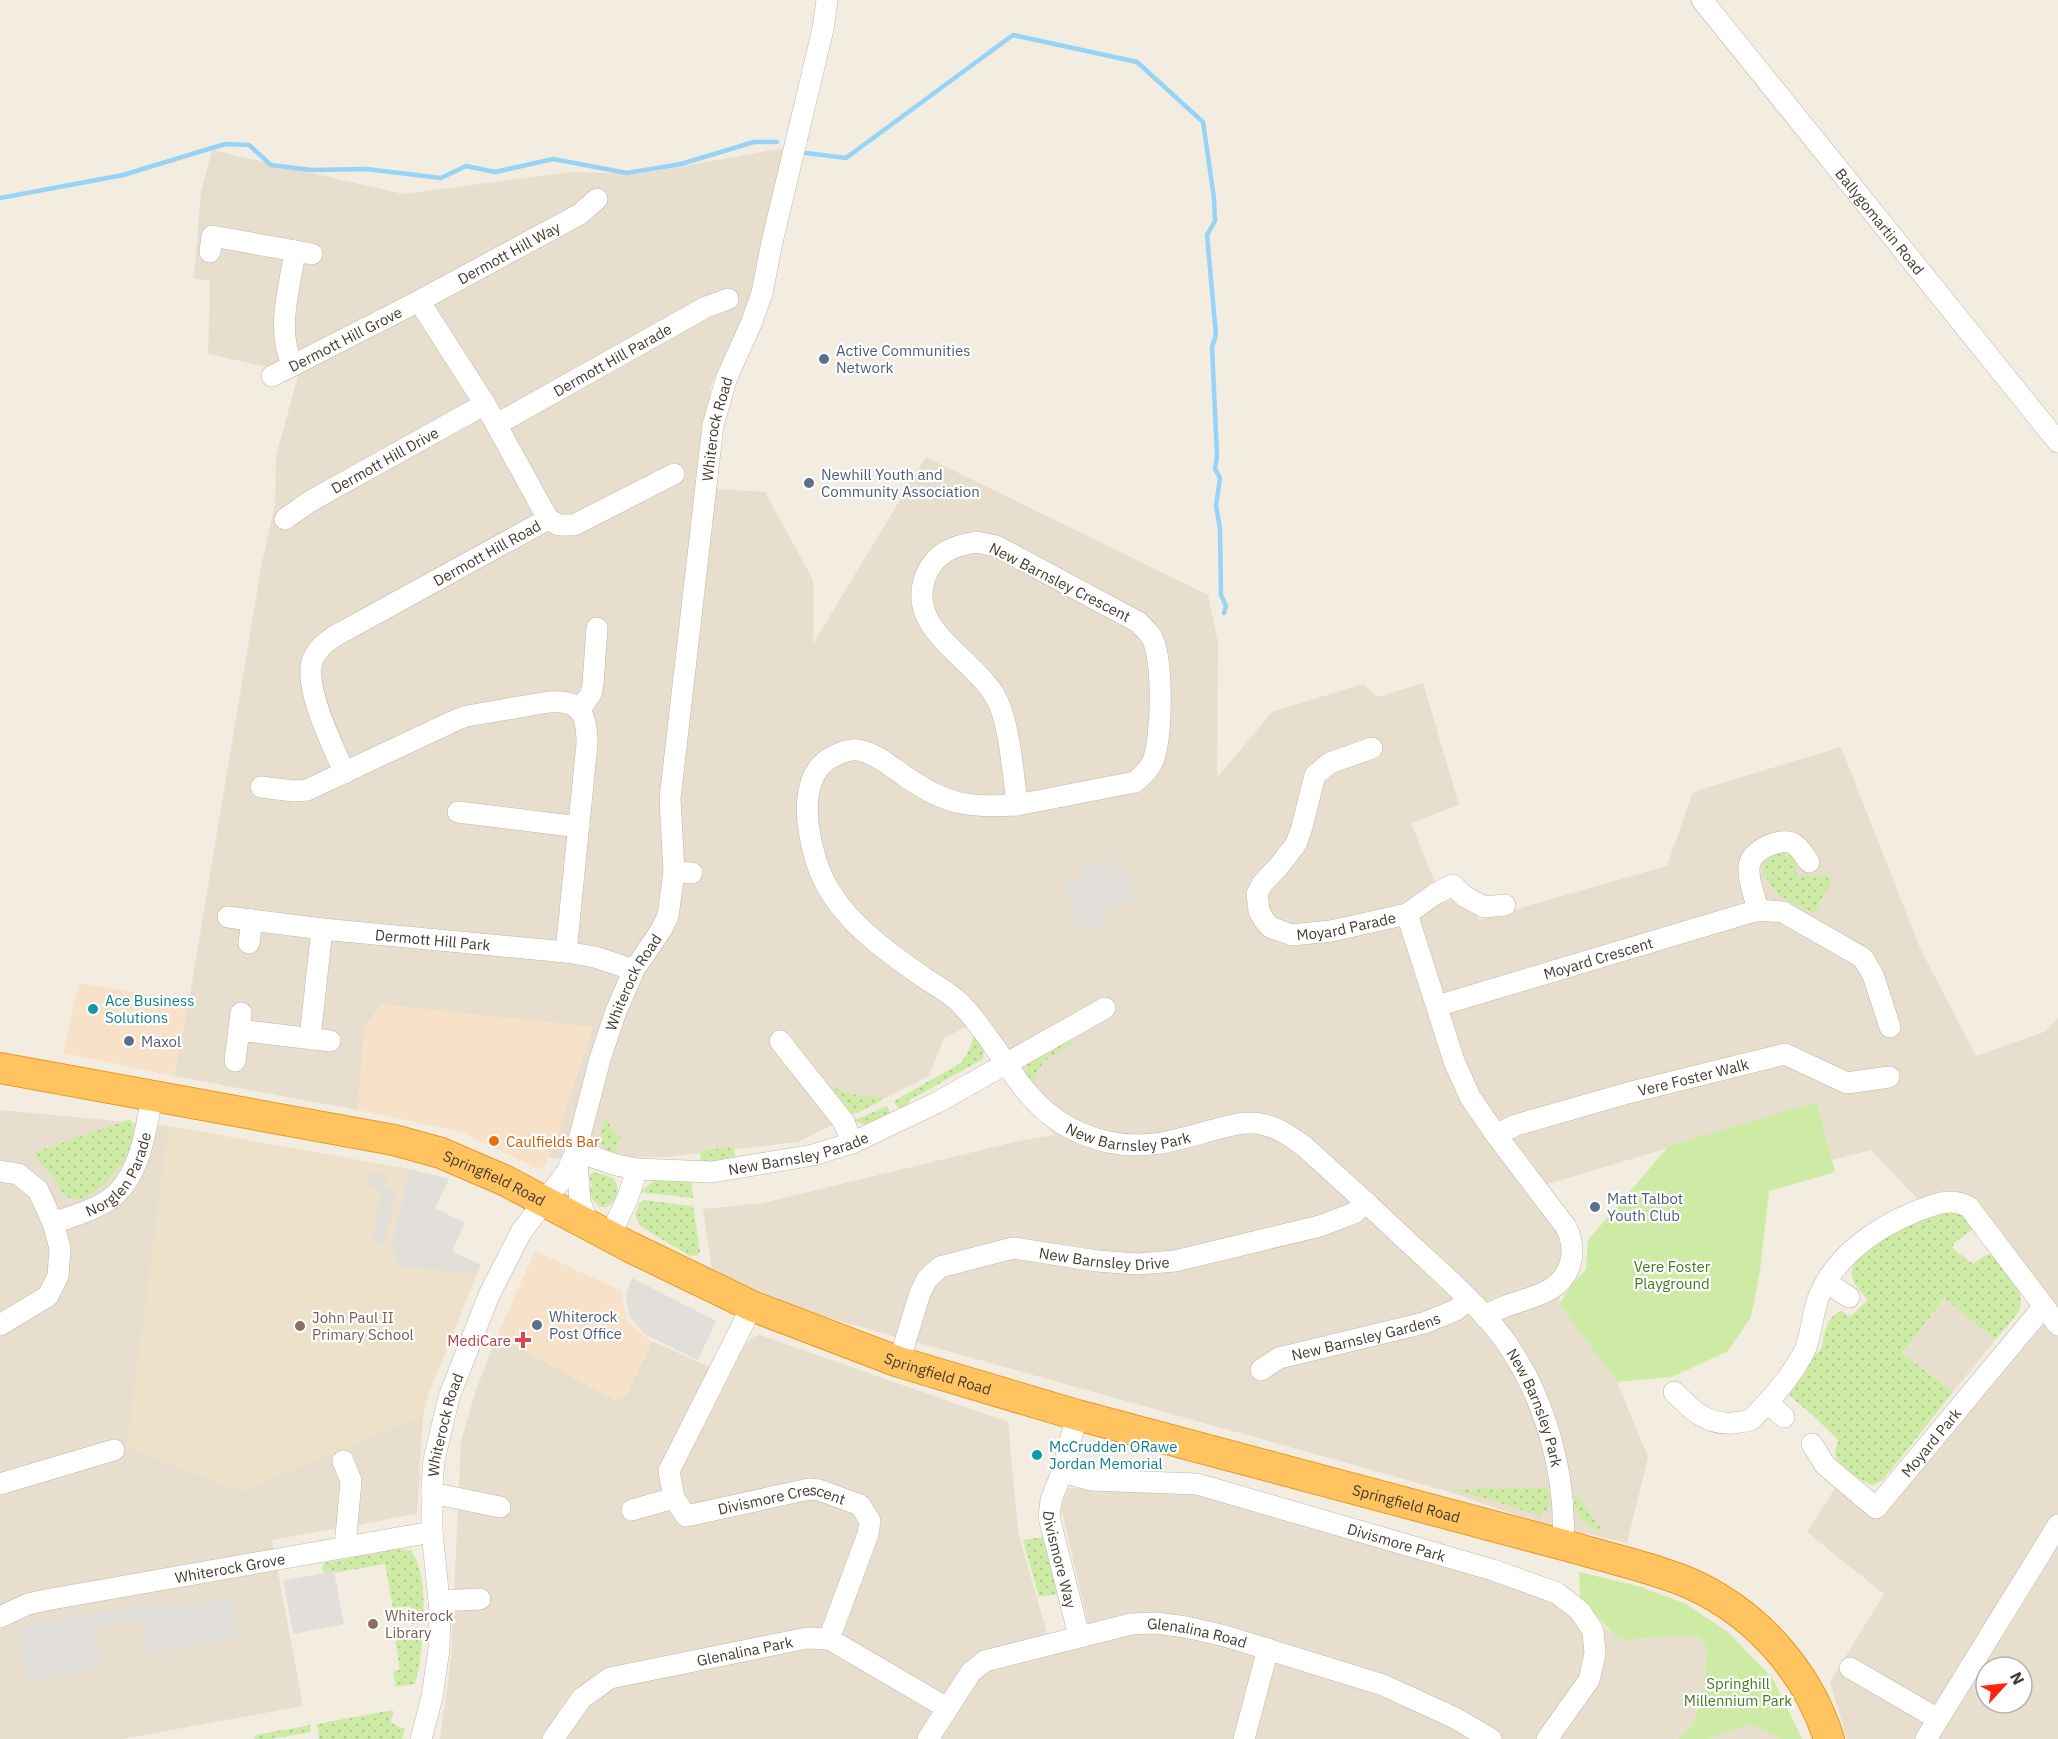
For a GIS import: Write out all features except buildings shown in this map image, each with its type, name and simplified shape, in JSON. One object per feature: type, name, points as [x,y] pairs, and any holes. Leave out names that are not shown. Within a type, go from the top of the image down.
[{"type":"highway","name":"Springfield Road","points":[[0,1068],[394,1140],[457,1160],[506,1181],[600,1231],[752,1306],[899,1362],[1077,1415],[1660,1572],[1708,1592],[1748,1619],[1785,1656],[1799,1676],[1819,1713],[1829,1739]]},
{"type":"street","name":"Whiterock Road","points":[[421,1739],[432,1697],[439,1649],[439,1601],[432,1532],[434,1460],[453,1387],[489,1295],[521,1232],[567,1172],[576,1151],[603,1049],[616,1011],[633,970],[662,930],[683,873],[669,799],[713,425],[727,377],[762,293],[823,29],[827,0]]},
{"type":"street","name":"Ballygomartin Road","points":[[1702,0],[2058,442]]},
{"type":"street","name":"Dermott Hill Way","points":[[419,301],[580,214],[597,200]]},
{"type":"street","points":[[210,252],[212,236],[303,252],[284,328],[284,344],[293,365]]},
{"type":"street","name":"Dermott Hill Parade","points":[[497,424],[706,307],[728,299]]},
{"type":"street","name":"Dermott Hill Grove","points":[[272,376],[419,301]]},
{"type":"street","name":"Dermott Hill Road","points":[[345,773],[316,700],[311,666],[323,644],[548,519],[497,424],[419,301]]},
{"type":"street","name":"Dermott Hill Drive","points":[[285,519],[309,502],[485,404]]},
{"type":"street","points":[[548,519],[559,525],[574,525],[674,474]]},
{"type":"street","name":"New Barnsley Crescent","points":[[949,800],[969,806],[1017,805],[1123,786],[1135,782],[1145,774],[1152,763],[1158,745],[1160,670],[1151,636],[1138,622],[996,546],[976,542],[956,546],[941,553],[930,566],[921,595],[923,611],[933,629],[984,679],[998,699],[1005,721],[1017,805]]},
{"type":"street","points":[[579,710],[591,694],[597,628]]},
{"type":"street","points":[[261,787],[301,791],[467,716],[561,701],[569,702],[579,710],[587,727],[587,744],[566,952]]},
{"type":"street","name":"Moyard Parade","points":[[1372,748],[1330,763],[1315,775],[1296,843],[1262,884],[1257,894],[1258,911],[1270,927],[1292,935],[1331,931],[1407,914],[1435,894],[1453,885],[1464,896],[1484,907],[1505,905]]},
{"type":"street","name":"New Barnsley Park","points":[[949,800],[921,787],[877,757],[860,750],[842,752],[827,759],[813,776],[807,802],[809,838],[820,875],[837,905],[866,935],[959,1002],[1043,1110],[1063,1125],[1087,1136],[1135,1146],[1150,1146],[1232,1125],[1249,1123],[1269,1126],[1292,1136],[1469,1299],[1503,1338],[1521,1365],[1541,1409],[1553,1446],[1560,1483],[1563,1545]]},
{"type":"street","points":[[458,812],[579,827]]},
{"type":"street","points":[[1758,910],[1749,868],[1752,857],[1767,846],[1789,842],[1798,848],[1809,862]]},
{"type":"street","name":"Moyard Crescent","points":[[1437,1006],[1758,910],[1783,912],[1863,958],[1873,975],[1890,1028]]},
{"type":"street","name":"Moyard Parade","points":[[1407,914],[1454,1061],[1479,1111],[1496,1135]]},
{"type":"street","name":"Dermott Hill Park","points":[[228,917],[322,929],[566,952],[595,957],[633,970]]},
{"type":"street","points":[[249,943],[252,920]]},
{"type":"street","points":[[235,1061],[240,1022],[320,1039],[322,929]]},
{"type":"street","name":"New Barnsley Parade","points":[[576,1151],[616,1165],[637,1169],[712,1172],[813,1155],[852,1143],[938,1102],[1105,1008]]},
{"type":"street","points":[[780,1041],[844,1122],[852,1143]]},
{"type":"street","name":"Vere Foster Walk","points":[[1496,1135],[1516,1125],[1785,1054],[1847,1083],[1889,1077]]},
{"type":"street","name":"Norglen Parade","points":[[53,1223],[97,1206],[120,1190],[142,1146],[152,1097]]},
{"type":"street","points":[[1485,1317],[1517,1300],[1555,1287],[1563,1279],[1570,1266],[1572,1254],[1570,1234],[1566,1227],[1496,1135]]},
{"type":"street","points":[[576,1151],[580,1202],[600,1231],[628,1197],[637,1169]]},
{"type":"street","points":[[0,1171],[18,1174],[38,1190],[53,1223],[60,1248],[58,1276],[48,1296],[0,1325]]},
{"type":"street","points":[[1674,1392],[1693,1412],[1705,1420],[1726,1423],[1746,1422],[1752,1419],[1790,1377],[1806,1348],[1819,1296],[1838,1264],[1860,1243],[1896,1220],[1949,1200],[1969,1207],[2058,1325]]},
{"type":"street","name":"New Barnsley Drive","points":[[899,1362],[920,1293],[927,1279],[940,1267],[1013,1248],[1097,1261],[1137,1264],[1175,1261],[1320,1226],[1354,1213],[1366,1202]]},
{"type":"street","points":[[1827,1283],[1849,1297]]},
{"type":"street","name":"New Barnsley Gardens","points":[[1261,1370],[1279,1358],[1424,1323],[1456,1311],[1469,1299]]},
{"type":"street","points":[[632,1510],[674,1498],[669,1471],[752,1306]]},
{"type":"street","name":"Moyard Park","points":[[1812,1444],[1825,1465],[1876,1508],[2043,1307]]},
{"type":"street","points":[[1768,1403],[1784,1417]]},
{"type":"street","name":"Divismore Way","points":[[1077,1415],[1062,1472],[1051,1500],[1049,1517],[1079,1636]]},
{"type":"street","points":[[0,1484],[114,1450]]},
{"type":"street","points":[[343,1461],[351,1481],[345,1547]]},
{"type":"street","name":"Divismore Park","points":[[1062,1472],[1091,1480],[1197,1484],[1493,1570],[1557,1593],[1580,1611],[1593,1631],[1595,1654],[1589,1680],[1547,1739]]},
{"type":"street","name":"Divismore Crescent","points":[[674,1498],[686,1516],[809,1489],[819,1490],[860,1505],[870,1521],[868,1534],[829,1639]]},
{"type":"street","points":[[432,1493],[500,1507]]},
{"type":"street","points":[[1926,1739],[2058,1525]]},
{"type":"street","name":"Whiterock Grove","points":[[0,1617],[28,1604],[432,1532]]},
{"type":"street","points":[[439,1601],[480,1599]]},
{"type":"street","name":"Glenalina Road","points":[[928,1739],[971,1672],[986,1661],[1131,1624],[1156,1623],[1225,1636],[1383,1685],[1455,1718],[1491,1739]]},
{"type":"street","name":"Glenalina Park","points":[[553,1739],[582,1698],[610,1678],[807,1638],[829,1639]]},
{"type":"street","points":[[829,1639],[946,1708]]},
{"type":"street","points":[[1244,1739],[1268,1649]]},
{"type":"street","points":[[1850,1668],[1938,1719]]},
{"type":"shaded area","points":[[783,148],[760,272],[743,318],[711,385],[701,488],[765,492],[813,580],[813,644],[926,457],[1208,595],[1218,643],[1217,778],[1272,712],[1363,684],[1378,697],[1423,683],[1459,805],[1411,823],[1443,903],[1452,898],[1473,908],[1479,920],[1667,866],[1693,792],[1841,747],[1920,948],[1976,1056],[2044,1032],[2058,1018],[2058,1739],[1847,1739],[1830,1682],[1884,1594],[1807,1532],[1841,1479],[1875,1508],[2043,1307],[1969,1207],[1926,1208],[1871,1150],[1832,1160],[1817,1103],[1535,1188],[1566,1227],[1559,1304],[1617,1382],[1648,1457],[1627,1543],[1534,1521],[1447,1491],[808,1312],[712,1270],[703,1209],[763,1203],[1019,1141],[1054,1135],[1025,1102],[972,1024],[944,1038],[929,1076],[798,1142],[666,1157],[549,1158],[593,1027],[365,1026],[358,1110],[174,1076],[189,1001],[261,568],[275,504],[276,456],[298,376],[276,385],[267,367],[208,354],[210,281],[194,278],[201,192],[212,150],[403,194],[571,172],[640,174]]},
{"type":"shaded area","points":[[1113,859],[1116,872],[1128,869],[1137,901],[1104,910],[1107,924],[1077,931],[1065,883],[1081,879],[1078,868]]},
{"type":"shaded area","points":[[79,983],[189,1001],[174,1076],[63,1053]]},
{"type":"shaded area","points":[[381,1004],[593,1027],[549,1158],[541,1170],[461,1132],[358,1110],[365,1026]]},
{"type":"shaded area","points":[[0,1110],[169,1126],[127,1447],[241,1491],[423,1415],[417,1514],[272,1540],[303,1706],[122,1739],[0,1739]]},
{"type":"shaded area","name":"John Paul II Primary School","points":[[169,1126],[409,1169],[392,1246],[396,1266],[477,1274],[430,1390],[423,1415],[241,1491],[127,1447]]},
{"type":"shaded area","points":[[409,1169],[449,1179],[435,1208],[465,1223],[452,1251],[481,1265],[477,1274],[396,1266],[392,1246]]},
{"type":"shaded area","points":[[370,1173],[387,1175],[385,1188],[395,1190],[390,1226],[387,1226],[384,1245],[373,1243],[381,1188],[368,1186]]},
{"type":"shaded area","points":[[535,1251],[622,1291],[626,1318],[637,1331],[652,1341],[625,1397],[615,1400],[497,1336]]},
{"type":"shaded area","points":[[632,1278],[716,1321],[698,1360],[644,1334],[629,1315],[626,1294]]},
{"type":"shaded area","points":[[1946,1298],[1995,1340],[1953,1392],[1902,1353]]},
{"type":"shaded area","points":[[760,1335],[1008,1422],[1018,1532],[1053,1654],[1093,1644],[1061,1508],[1068,1488],[1195,1492],[1557,1600],[1624,1640],[1677,1636],[1699,1637],[1707,1646],[1704,1695],[1693,1725],[1677,1739],[440,1739],[451,1659],[461,1441],[476,1390],[497,1336],[615,1400],[625,1397],[652,1341],[727,1375],[745,1345],[753,1337]]},
{"type":"shaded area","points":[[334,1571],[344,1624],[293,1634],[283,1581]]},
{"type":"shaded area","points":[[233,1597],[240,1637],[147,1654],[140,1620],[96,1628],[102,1668],[28,1681],[16,1628],[147,1604],[165,1608]]},
{"type":"shaded area","points":[[1750,1724],[1780,1739],[1708,1739]]},
{"type":"green space","points":[[1787,851],[1795,858],[1797,876],[1825,875],[1832,881],[1814,913],[1779,894],[1773,889],[1766,875],[1762,875],[1764,864],[1769,857]]},
{"type":"green space","points":[[974,1035],[984,1050],[983,1059],[908,1101],[910,1107],[900,1112],[894,1101],[961,1063]]},
{"type":"green space","points":[[1069,1037],[1073,1044],[1046,1060],[1038,1071],[1034,1087],[1026,1074],[1028,1066],[1025,1063]]},
{"type":"green space","points":[[831,1087],[859,1096],[882,1097],[881,1101],[857,1113],[852,1113]]},
{"type":"green space","name":"Vere Foster Playground","points":[[1817,1102],[1835,1172],[1769,1191],[1760,1271],[1751,1317],[1728,1351],[1672,1377],[1617,1382],[1559,1304],[1571,1285],[1586,1269],[1588,1240],[1669,1146]]},
{"type":"green space","points":[[887,1106],[892,1116],[869,1126],[853,1121]]},
{"type":"green space","points":[[606,1118],[614,1132],[621,1137],[614,1153],[607,1151],[600,1142]]},
{"type":"green space","points":[[128,1120],[132,1121],[133,1135],[126,1156],[105,1184],[86,1197],[77,1199],[65,1195],[56,1180],[35,1158],[39,1151]]},
{"type":"green space","points":[[734,1147],[735,1160],[702,1164],[700,1151]]},
{"type":"green space","points":[[594,1172],[613,1178],[617,1185],[617,1198],[607,1207],[600,1207],[592,1199],[589,1176]]},
{"type":"green space","points":[[691,1177],[693,1198],[639,1192],[657,1179]]},
{"type":"green space","points":[[643,1200],[693,1206],[700,1251],[698,1255],[690,1256],[640,1226],[635,1215]]},
{"type":"green space","points":[[1960,1208],[1978,1225],[1954,1243],[1952,1248],[1973,1264],[1984,1256],[1993,1254],[2019,1285],[2020,1308],[1995,1340],[1945,1298],[1902,1353],[1953,1392],[1883,1480],[1873,1485],[1857,1477],[1837,1459],[1835,1454],[1838,1440],[1790,1396],[1791,1388],[1821,1350],[1832,1317],[1842,1311],[1850,1317],[1868,1300],[1855,1284],[1852,1276],[1856,1261],[1866,1250],[1881,1239],[1915,1221]]},
{"type":"green space","points":[[1548,1488],[1549,1507],[1539,1515],[1453,1489]]},
{"type":"green space","points":[[1577,1494],[1603,1532],[1591,1528],[1582,1520],[1576,1510],[1574,1497]]},
{"type":"green space","points":[[1044,1537],[1057,1594],[1039,1597],[1023,1540]]},
{"type":"green space","points":[[398,1549],[411,1551],[419,1567],[424,1622],[412,1624],[410,1606],[393,1608],[385,1564],[324,1573],[322,1568],[324,1563]]},
{"type":"green space","name":"Springhill Millennium Park","points":[[1579,1572],[1638,1586],[1684,1603],[1728,1632],[1773,1679],[1802,1739],[1780,1739],[1750,1724],[1708,1739],[1677,1739],[1693,1725],[1704,1695],[1707,1646],[1699,1637],[1677,1636],[1624,1640],[1613,1634],[1580,1597]]},
{"type":"green space","points":[[423,1630],[415,1684],[396,1687],[393,1671],[400,1670],[395,1638]]},
{"type":"green space","points":[[393,1710],[391,1723],[405,1729],[402,1739],[319,1739],[317,1724]]},
{"type":"green space","points":[[310,1725],[311,1732],[270,1739],[254,1739],[256,1735]]},
{"type":"waterway","points":[[806,153],[846,158],[1013,35],[1137,62],[1203,122],[1215,221],[1207,235],[1216,335],[1212,347],[1217,455],[1215,469],[1220,478],[1216,506],[1220,529],[1221,595],[1226,606],[1224,613]]},
{"type":"waterway","points":[[0,198],[123,175],[225,144],[249,145],[271,165],[311,170],[366,169],[441,178],[466,166],[495,172],[553,159],[627,173],[681,164],[754,142],[777,142]]},
{"type":"place","name":"Active Communities Network","points":[[824,359]]},
{"type":"place","name":"Newhill Youth and Community Association","points":[[809,483]]},
{"type":"place","name":"Ace Business Solutions","points":[[93,1009]]},
{"type":"place","name":"Maxol","points":[[129,1041]]},
{"type":"place","name":"Caulfields Bar","points":[[494,1141]]},
{"type":"place","name":"Matt Talbot Youth Club","points":[[1595,1207]]},
{"type":"place","name":"Whiterock Post Office","points":[[537,1325]]},
{"type":"place","name":"John Paul II Primary School","points":[[300,1326]]},
{"type":"place","name":"MediCare","points":[[523,1340]]},
{"type":"place","name":"McCrudden ORawe Jordan Memorial","points":[[1037,1455]]},
{"type":"place","name":"Whiterock Library","points":[[373,1624]]}]
